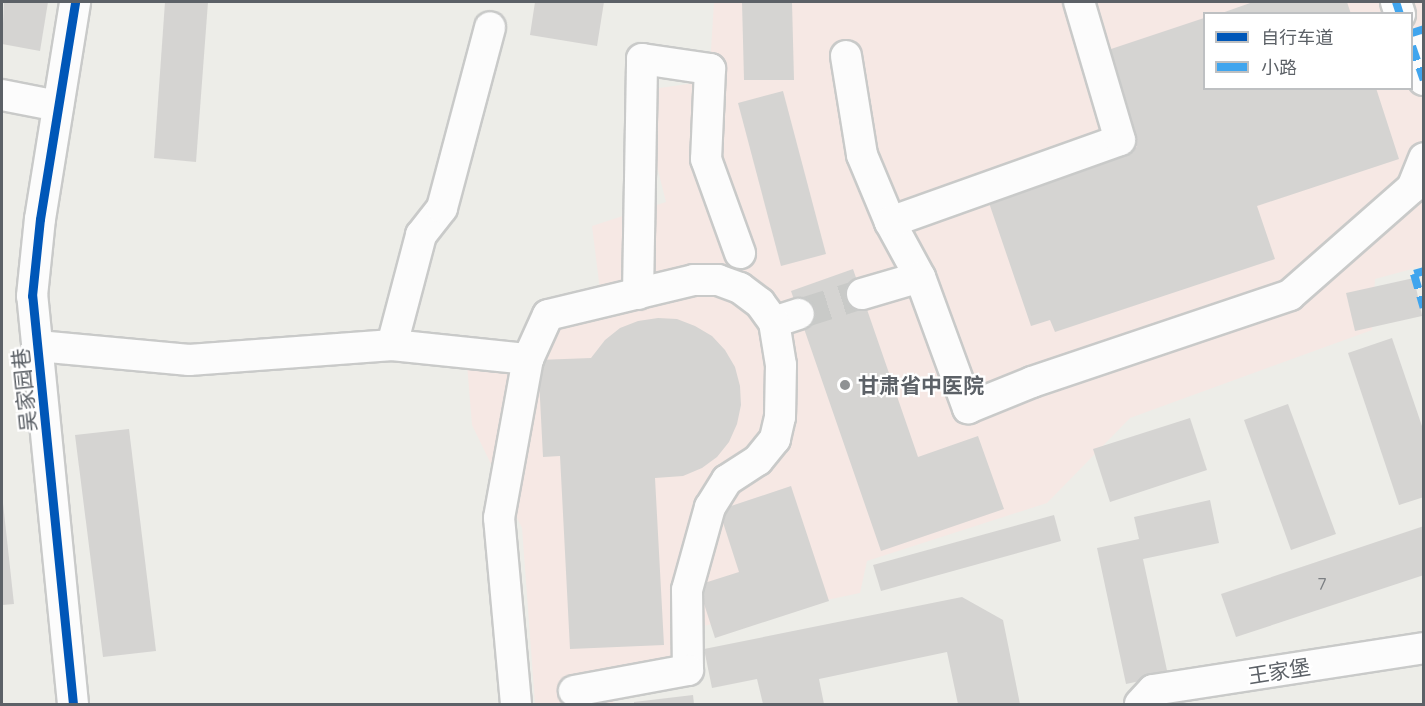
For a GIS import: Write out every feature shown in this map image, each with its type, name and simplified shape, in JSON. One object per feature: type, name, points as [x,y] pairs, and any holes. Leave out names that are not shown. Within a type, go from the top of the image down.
[{"type":"street","name":"吴家园巷","points":[[73,705],[32,296],[40,219],[75,2]]},
{"type":"street","points":[[890,222],[1120,140],[1079,2]]},
{"type":"street","points":[[392,345],[421,235],[442,208],[490,27]]},
{"type":"street","points":[[1413,49],[1424,80]]},
{"type":"street","points":[[846,56],[862,156],[890,222],[920,277],[968,408],[1032,382],[1290,295],[1412,188],[1424,158]]},
{"type":"street","points":[[638,294],[642,59],[710,69],[706,159],[740,253]]},
{"type":"street","points":[[2,95],[58,106]]},
{"type":"street","points":[[862,294],[920,277]]},
{"type":"street","points":[[516,705],[499,518],[528,359],[548,315],[694,280],[718,280],[740,288],[760,303],[787,318],[781,365],[780,417],[775,439],[758,460],[727,480],[710,507],[687,590],[688,670],[574,691]]},
{"type":"street","points":[[38,346],[189,360],[392,345],[528,359]]},
{"type":"street","name":"王家堡","points":[[1140,705],[1153,690],[1424,648]]},
{"type":"shaded area","name":"甘肃省中医院","points":[[714,2],[1423,2],[1423,266],[1375,279],[1372,330],[1130,418],[1047,503],[867,561],[860,593],[684,630],[680,675],[612,683],[614,704],[535,704],[522,528],[472,425],[466,352],[539,346],[544,304],[602,306],[592,226],[666,202],[638,91],[709,81]]},
{"type":"building","points":[[4,2],[48,2],[40,51],[2,44]]},
{"type":"building","points":[[165,2],[208,2],[196,162],[154,158]]},
{"type":"building","points":[[535,2],[604,2],[597,46],[530,35]]},
{"type":"building","points":[[742,2],[792,2],[794,80],[744,80]]},
{"type":"building","points":[[1253,2],[1347,2],[1350,12],[1225,12]]},
{"type":"building","points":[[1203,18],[1203,90],[1377,90],[1399,159],[1257,206],[1275,259],[1055,332],[1050,320],[1031,326],[987,197],[1137,147],[1105,51]]},
{"type":"building","points":[[783,91],[826,254],[781,266],[738,103]]},
{"type":"building","points":[[853,269],[918,457],[978,436],[1004,509],[881,551],[791,291]]},
{"type":"building","points":[[1414,278],[1422,316],[1355,331],[1346,293]]},
{"type":"building","points":[[658,318],[677,319],[695,326],[712,336],[725,350],[735,367],[740,386],[741,405],[737,424],[729,442],[717,457],[702,468],[683,476],[655,478],[664,645],[570,649],[560,456],[543,457],[538,360],[591,358],[605,340],[620,328],[638,321]]},
{"type":"building","points":[[1392,338],[1424,432],[1424,497],[1399,505],[1348,353]]},
{"type":"building","points":[[1288,404],[1336,534],[1291,550],[1244,420]]},
{"type":"building","points":[[1190,418],[1207,470],[1110,502],[1093,449]]},
{"type":"building","points":[[129,429],[156,651],[103,657],[75,435]]},
{"type":"building","points":[[791,486],[829,601],[715,638],[698,585],[739,572],[719,510]]},
{"type":"building","points":[[2,494],[14,604],[2,605]]},
{"type":"building","points":[[1210,500],[1219,543],[1143,559],[1168,675],[1126,684],[1097,548],[1139,539],[1134,517]]},
{"type":"building","points":[[1054,515],[1061,541],[881,591],[873,565]]},
{"type":"building","points":[[1424,526],[1424,575],[1236,637],[1221,594]]},
{"type":"building","points":[[962,597],[1003,620],[1020,704],[958,704],[947,652],[819,679],[824,704],[763,704],[757,679],[712,688],[704,649]]},
{"type":"building","points":[[693,695],[694,704],[634,704],[634,702]]},
{"type":"tunnel","points":[[799,314],[862,294]]},
{"type":"marked path","points":[[1396,2],[1399,12]]},
{"type":"marked path","points":[[1413,33],[1424,29]]},
{"type":"marked path","points":[[1413,49],[1424,80]]},
{"type":"marked path","points":[[1424,271],[1414,274],[1424,308]]},
{"type":"cycle path","points":[[73,704],[32,296],[40,219],[75,2]]},
{"type":"place","name":"甘肃省中医院","points":[[845,385]]}]
